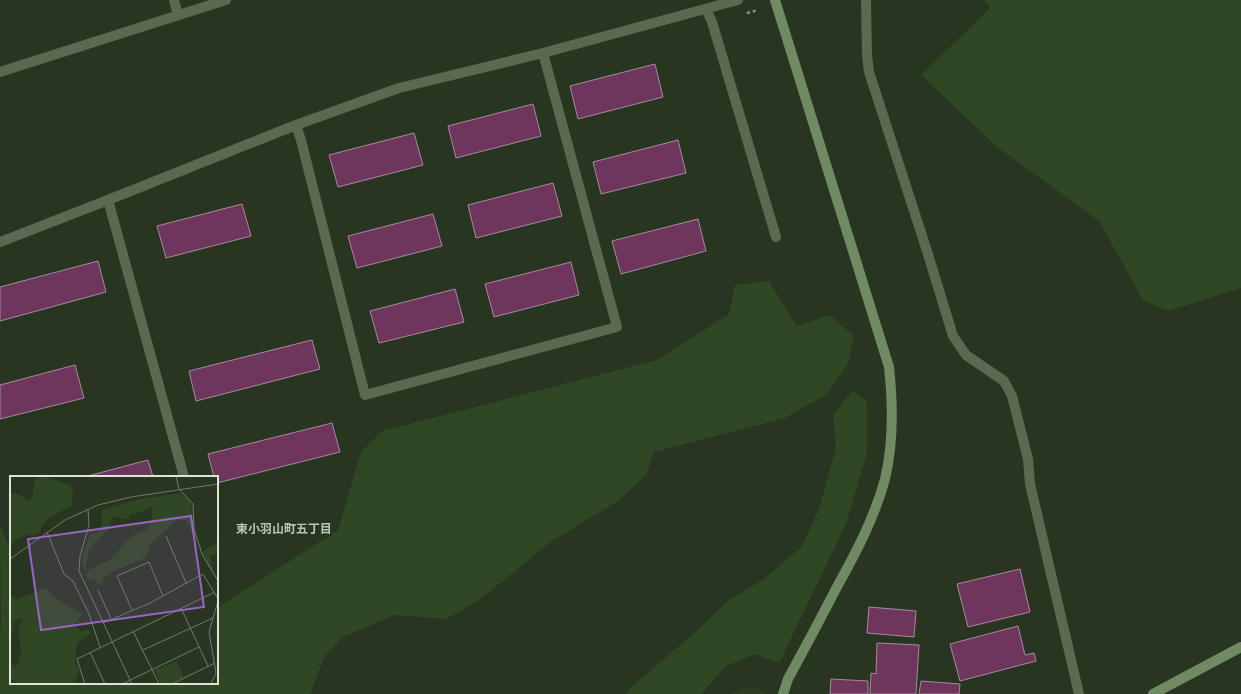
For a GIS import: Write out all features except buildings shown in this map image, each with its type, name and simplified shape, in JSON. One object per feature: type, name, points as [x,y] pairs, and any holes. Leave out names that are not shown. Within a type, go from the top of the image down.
[{"type":"street","points":[[174,0],[178,15]]},
{"type":"street","points":[[0,72],[226,0]]},
{"type":"street","points":[[0,242],[296,125],[399,88],[543,53],[738,0]]},
{"type":"street","points":[[775,0],[889,367],[892,402],[891,438],[885,478],[874,514],[851,562],[788,679],[783,694]]},
{"type":"street","points":[[866,0],[867,55],[870,72],[953,336],[966,355],[1004,381],[1012,396],[1028,459],[1030,484],[1078,694]]},
{"type":"street","points":[[706,8],[714,30],[776,237]]},
{"type":"street","points":[[296,125],[365,395],[617,327],[543,53]]},
{"type":"street","points":[[108,200],[184,476]]},
{"type":"street","points":[[1153,694],[1241,647]]},
{"type":"path","points":[[745,14],[758,10]]},
{"type":"shaded area","points":[[984,0],[1241,0],[1241,288],[1168,311],[1143,300],[1099,221],[997,147],[921,75],[990,8]]},
{"type":"shaded area","points":[[769,281],[797,326],[830,315],[854,336],[848,364],[826,395],[785,418],[654,452],[646,475],[618,501],[552,541],[478,601],[446,619],[395,615],[343,637],[325,656],[310,694],[0,694],[0,526],[10,549],[10,684],[218,684],[218,607],[338,530],[361,452],[382,431],[657,360],[729,314],[735,285]]},
{"type":"shaded area","points":[[853,390],[867,402],[867,454],[846,524],[779,663],[754,654],[725,667],[701,694],[626,694],[629,689],[691,636],[728,601],[764,579],[802,546],[819,509],[836,448],[833,414]]},
{"type":"shaded area","points":[[744,687],[757,688],[766,692],[765,694],[731,694]]},
{"type":"district","name":"東小羽山町五丁目","points":[[284,529]]}]
